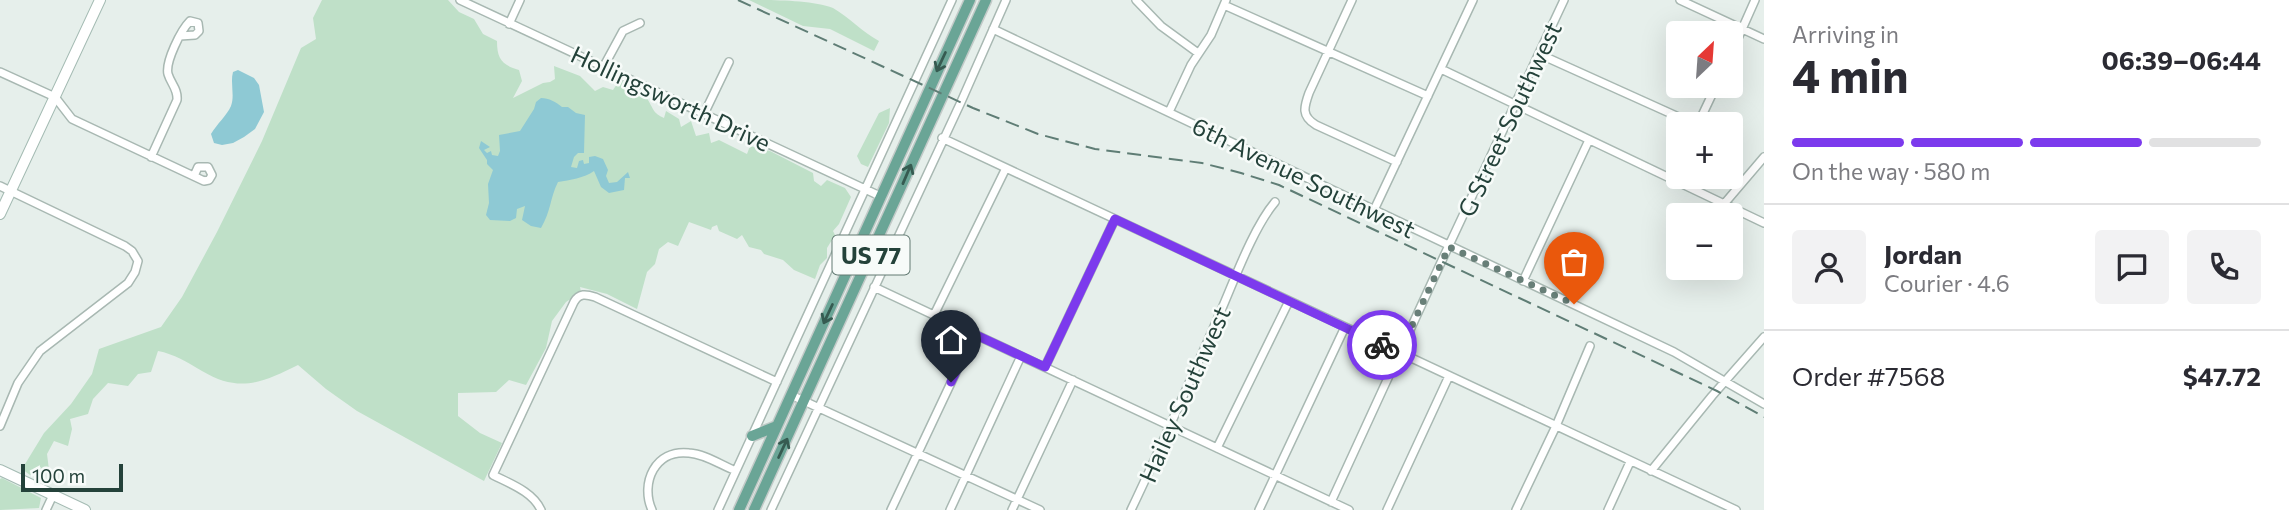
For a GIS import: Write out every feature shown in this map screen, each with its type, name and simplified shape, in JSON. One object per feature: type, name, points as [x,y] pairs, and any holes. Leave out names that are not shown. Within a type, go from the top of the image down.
[{"type":"main road","name":"US 77","points":[[739,510],[970,0]]},
{"type":"main road","name":"US 77","points":[[754,510],[986,0]]},
{"type":"main road","points":[[879,238],[878,225],[884,202],[882,197]]},
{"type":"main road","points":[[752,436],[777,426]]},
{"type":"street","points":[[0,214],[100,0]]},
{"type":"street","name":"Hollingsworth Drive","points":[[460,0],[473,3],[509,24],[882,197]]},
{"type":"street","points":[[509,24],[520,0]]},
{"type":"street","points":[[718,510],[953,0]]},
{"type":"street","points":[[771,510],[1006,0]]},
{"type":"street","points":[[1136,0],[1161,26],[1198,53]]},
{"type":"street","points":[[1352,0],[1303,107],[1306,117],[1315,124],[1397,162]]},
{"type":"street","points":[[1374,210],[1473,0]]},
{"type":"street","name":"G Street Southwest","points":[[1331,502],[1564,0]]},
{"type":"street","points":[[1680,0],[1725,21]]},
{"type":"street","points":[[1743,27],[1755,0]]},
{"type":"street","points":[[1169,112],[1182,80],[1211,35],[1225,3],[1428,96]]},
{"type":"street","points":[[604,66],[622,31],[639,23]]},
{"type":"street","name":"6th Avenue Southwest","points":[[993,29],[1674,352],[1764,404]]},
{"type":"street","points":[[1743,29],[1764,39]]},
{"type":"street","points":[[150,157],[177,100],[178,92],[168,74],[168,63],[180,36]]},
{"type":"street","points":[[1539,54],[1669,112]]},
{"type":"street","points":[[704,114],[729,62]]},
{"type":"street","points":[[1441,69],[1666,177]]},
{"type":"street","points":[[0,72],[55,97],[72,119],[194,176]]},
{"type":"street","points":[[942,138],[1736,510]]},
{"type":"street","points":[[1523,281],[1589,140]]},
{"type":"street","points":[[1725,203],[1764,157]]},
{"type":"street","points":[[934,315],[1006,168]]},
{"type":"street","points":[[0,186],[125,246],[136,256],[138,266],[128,283],[40,351],[18,383],[0,426]]},
{"type":"street","points":[[1692,189],[1722,203]]},
{"type":"street","name":"Hailey Southwest","points":[[1131,510],[1236,277],[1264,218],[1275,202]]},
{"type":"street","points":[[1743,213],[1764,223]]},
{"type":"street","points":[[1045,367],[1115,219]]},
{"type":"street","points":[[874,287],[1349,510]]},
{"type":"street","points":[[541,510],[538,502],[531,496],[493,475],[579,296],[595,298],[777,382]]},
{"type":"street","points":[[1217,448],[1290,302]]},
{"type":"street","points":[[1259,510],[1345,327]]},
{"type":"street","points":[[891,510],[974,334]]},
{"type":"street","points":[[1651,471],[1764,337]]},
{"type":"street","points":[[1516,510],[1590,346]]},
{"type":"street","points":[[950,510],[1021,356]]},
{"type":"street","points":[[1387,510],[1449,376]]},
{"type":"street","points":[[1012,510],[1073,380]]},
{"type":"street","points":[[791,395],[1041,510]]},
{"type":"street","points":[[652,510],[647,496],[649,474],[666,457],[682,452],[691,453],[736,471]]},
{"type":"street","points":[[1608,510],[1630,461]]},
{"type":"street","points":[[0,470],[85,510]]},
{"type":"street","points":[[46,510],[53,495]]},
{"type":"green space","points":[[322,0],[448,0],[459,12],[474,19],[483,34],[497,41],[499,57],[508,66],[519,70],[522,81],[513,98],[555,79],[554,66],[580,76],[595,91],[603,87],[613,90],[617,84],[624,81],[643,94],[660,116],[664,118],[666,111],[679,119],[681,127],[691,121],[696,136],[709,133],[711,143],[719,140],[747,154],[750,146],[770,151],[813,173],[814,181],[821,186],[827,180],[845,188],[851,197],[833,231],[835,235],[827,248],[827,258],[820,265],[815,279],[794,270],[783,260],[749,247],[742,235],[737,239],[719,231],[717,225],[711,230],[689,222],[678,246],[668,242],[659,249],[655,264],[647,272],[637,309],[607,294],[580,287],[581,292],[566,302],[552,321],[546,348],[526,385],[509,380],[496,392],[458,393],[458,416],[480,433],[502,443],[484,481],[357,411],[298,365],[262,381],[239,384],[215,378],[170,354],[158,351],[151,372],[138,374],[128,386],[108,383],[93,399],[88,414],[70,419],[72,429],[68,446],[54,441],[47,454],[49,470],[30,475],[22,469],[44,433],[71,404],[92,374],[99,349],[161,327],[182,297],[262,141],[301,48],[316,39],[313,18]]},
{"type":"green space","points":[[749,0],[824,5],[833,8],[879,41],[874,51],[830,29],[803,26]]},
{"type":"green space","points":[[890,108],[889,123],[868,167],[861,164],[857,156],[879,113]]},
{"type":"green space","points":[[2,478],[41,498],[39,508],[0,510]]},
{"type":"water","points":[[238,70],[254,78],[259,85],[264,112],[255,129],[244,137],[233,143],[214,143],[211,134],[231,106],[233,72]]},
{"type":"water","points":[[541,98],[585,115],[584,153],[578,153],[574,157],[571,167],[577,168],[579,161],[583,160],[584,164],[589,163],[589,157],[595,156],[603,159],[608,170],[606,176],[609,183],[617,182],[628,172],[630,178],[625,178],[624,190],[609,193],[601,187],[594,171],[558,182],[541,228],[522,220],[525,206],[517,209],[516,218],[510,221],[490,220],[486,215],[489,203],[488,184],[493,170],[479,148],[481,141],[490,147],[484,150],[487,153],[491,151],[492,155],[498,156],[499,135],[520,131]]},
{"type":"railway","points":[[738,0],[973,108],[1038,134],[1095,149],[1202,163],[1279,185],[1717,391],[1764,417]]},
{"type":"way so far","points":[[1382,345],[1399,353],[1449,247],[1574,304]]},
{"type":"route","points":[[951,382],[974,334],[1045,367],[1115,219],[1382,345]]}]
